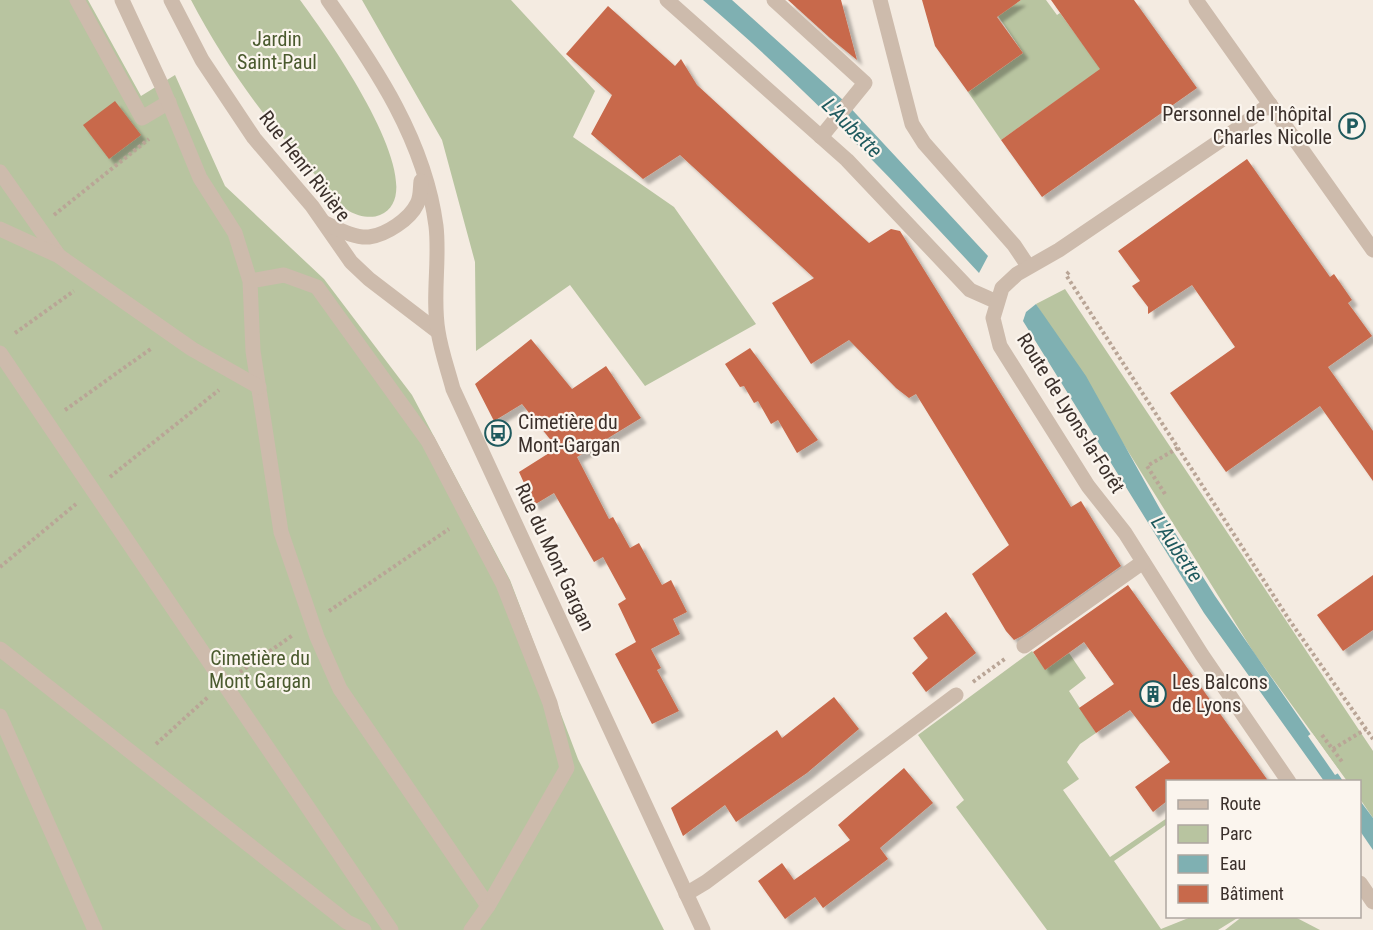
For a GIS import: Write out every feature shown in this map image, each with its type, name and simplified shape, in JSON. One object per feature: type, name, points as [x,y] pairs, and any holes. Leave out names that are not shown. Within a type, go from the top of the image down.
[{"type":"street","points":[[76,0],[142,118],[169,102]]},
{"type":"street","points":[[122,0],[169,102],[200,178],[235,233],[250,281],[253,351],[281,532],[312,622],[340,689],[488,906]]},
{"type":"street","name":"Rue Henri Rivière","points":[[171,0],[202,60],[254,138],[325,223],[351,262],[369,279],[437,330]]},
{"type":"street","name":"Rue du Mont Gargan","points":[[328,0],[357,41],[402,116],[423,169],[436,226],[437,330],[453,389],[703,930]]},
{"type":"street","points":[[667,0],[822,136],[970,290],[997,302],[1002,288],[1028,266],[1059,250],[1246,123],[1269,104]]},
{"type":"street","points":[[774,0],[865,83],[822,136]]},
{"type":"street","points":[[880,0],[912,124],[924,143],[1014,245],[1028,266]]},
{"type":"street","points":[[1196,0],[1373,250]]},
{"type":"street","points":[[325,223],[347,233],[368,237],[385,232],[412,213],[419,201],[423,169]]},
{"type":"street","points":[[0,172],[59,256]]},
{"type":"street","points":[[0,229],[59,256],[171,334],[259,387]]},
{"type":"street","points":[[250,281],[284,275],[317,287],[428,441],[508,595],[550,703],[567,768],[488,906],[471,930]]},
{"type":"street","name":"Route de Lyons-la-Forêt","points":[[997,302],[993,318],[1000,346],[1088,486],[1125,532],[1202,656],[1288,780]]},
{"type":"street","points":[[0,353],[391,930]]},
{"type":"street","points":[[1024,646],[1143,562]]},
{"type":"street","points":[[0,649],[347,921],[364,930]]},
{"type":"street","points":[[686,894],[706,882],[956,694]]},
{"type":"street","points":[[0,716],[94,930]]},
{"type":"street","points":[[1361,886],[1373,902]]},
{"type":"path","points":[[40,227],[176,118]]},
{"type":"path","points":[[1075,268],[1066,275],[1290,621],[1373,739]]},
{"type":"path","points":[[15,333],[92,279]]},
{"type":"path","points":[[47,423],[171,334]]},
{"type":"path","points":[[0,567],[237,375]]},
{"type":"path","points":[[1165,494],[1147,466],[1178,448]]},
{"type":"path","points":[[312,622],[468,517]]},
{"type":"path","points":[[971,683],[1024,646]]},
{"type":"path","points":[[1333,749],[1366,729]]},
{"type":"path","points":[[1322,735],[1343,763]]},
{"type":"green space","name":"Cimetière du Mont Gargan","points":[[0,0],[88,0],[141,96],[175,75],[225,186],[324,279],[412,395],[510,580],[578,759],[664,930],[0,930]]},
{"type":"green space","name":"Jardin Saint-Paul","points":[[191,0],[300,0],[350,74],[386,144],[395,175],[394,200],[380,215],[368,217],[356,214],[345,208],[333,196],[248,93],[218,48]]},
{"type":"green space","points":[[362,0],[511,0],[595,91],[573,137],[674,207],[756,324],[645,386],[570,285],[476,351],[475,262],[442,140]]},
{"type":"green space","points":[[1021,0],[1046,0],[1057,15],[1060,13],[1101,69],[1001,140],[968,92],[1023,53],[998,16]]},
{"type":"green space","points":[[1065,289],[1373,751],[1373,818],[1361,800],[1361,780],[1346,780],[1254,653],[1036,304]]},
{"type":"green space","points":[[1032,651],[1045,669],[1069,653],[1086,678],[1069,691],[1096,733],[1080,744],[1067,762],[1079,779],[1063,790],[1110,857],[1166,819],[1166,825],[1114,861],[1161,929],[1188,918],[1237,918],[1218,930],[1047,930],[956,807],[964,800],[918,735]]},
{"type":"green space","points":[[1240,918],[1297,918],[1320,930],[1225,930]]},
{"type":"water","name":"L'Aubette","points":[[703,0],[732,0],[844,101],[988,256],[979,273],[811,98]]},
{"type":"water","name":"L'Aubette","points":[[1036,304],[1086,376],[1160,509],[1215,596],[1342,780],[1323,780],[1204,613],[1023,321],[1026,312]]},
{"type":"water","points":[[1361,802],[1373,818],[1373,850],[1361,832]]},
{"type":"pier","points":[[1312,733],[1340,772],[1335,775],[1308,736]]},
{"type":"building","points":[[788,0],[841,0],[857,60],[830,38]]},
{"type":"building","points":[[922,0],[1021,0],[997,17],[1023,53],[968,92],[935,46]]},
{"type":"building","points":[[1051,0],[1134,0],[1197,88],[1042,197],[1001,140],[1100,69]]},
{"type":"building","points":[[608,6],[675,66],[681,59],[697,85],[869,243],[891,229],[900,231],[1071,507],[1081,501],[1121,566],[1014,640],[1006,631],[972,574],[1009,545],[916,394],[909,398],[896,388],[849,340],[811,364],[772,303],[814,278],[680,155],[643,179],[591,134],[612,95],[566,54]]},
{"type":"building","points":[[115,101],[141,135],[109,159],[83,125]]},
{"type":"building","points":[[1247,159],[1330,277],[1334,274],[1352,300],[1348,303],[1372,336],[1328,367],[1373,431],[1373,481],[1320,406],[1226,472],[1170,393],[1235,347],[1192,285],[1148,314],[1148,307],[1132,286],[1140,281],[1118,251]]},
{"type":"building","points":[[531,339],[572,389],[606,366],[641,418],[577,457],[609,519],[613,517],[630,548],[639,543],[662,585],[671,580],[687,612],[673,619],[680,634],[651,649],[661,668],[657,670],[679,711],[652,724],[615,654],[636,642],[618,604],[626,599],[603,557],[594,562],[554,493],[534,505],[519,472],[557,448],[522,404],[494,421],[475,384]]},
{"type":"building","points":[[750,348],[818,440],[797,453],[778,420],[771,424],[758,401],[754,403],[744,386],[740,387],[725,364]]},
{"type":"building","points":[[1373,575],[1373,630],[1343,651],[1317,615]]},
{"type":"building","name":"Les Balcons de Lyons","points":[[1128,585],[1268,780],[1166,780],[1166,802],[1153,812],[1135,787],[1170,762],[1130,710],[1096,733],[1079,708],[1114,684],[1084,642],[1045,670],[1033,652]]},
{"type":"building","points":[[946,612],[976,653],[926,692],[912,673],[928,658],[913,638]]},
{"type":"building","points":[[834,697],[859,729],[807,773],[736,822],[725,805],[683,836],[671,808],[777,730],[782,738]]},
{"type":"building","points":[[904,768],[933,803],[880,848],[888,859],[823,908],[815,897],[785,919],[758,881],[782,863],[794,880],[850,840],[838,825]]},
{"type":"place","name":"Personnel de l'hôpital Charles Nicolle","points":[[1352,126]]},
{"type":"place","name":"Cimetière du Mont-Gargan","points":[[498,433]]},
{"type":"place","name":"Les Balcons de Lyons","points":[[1153,694]]}]
